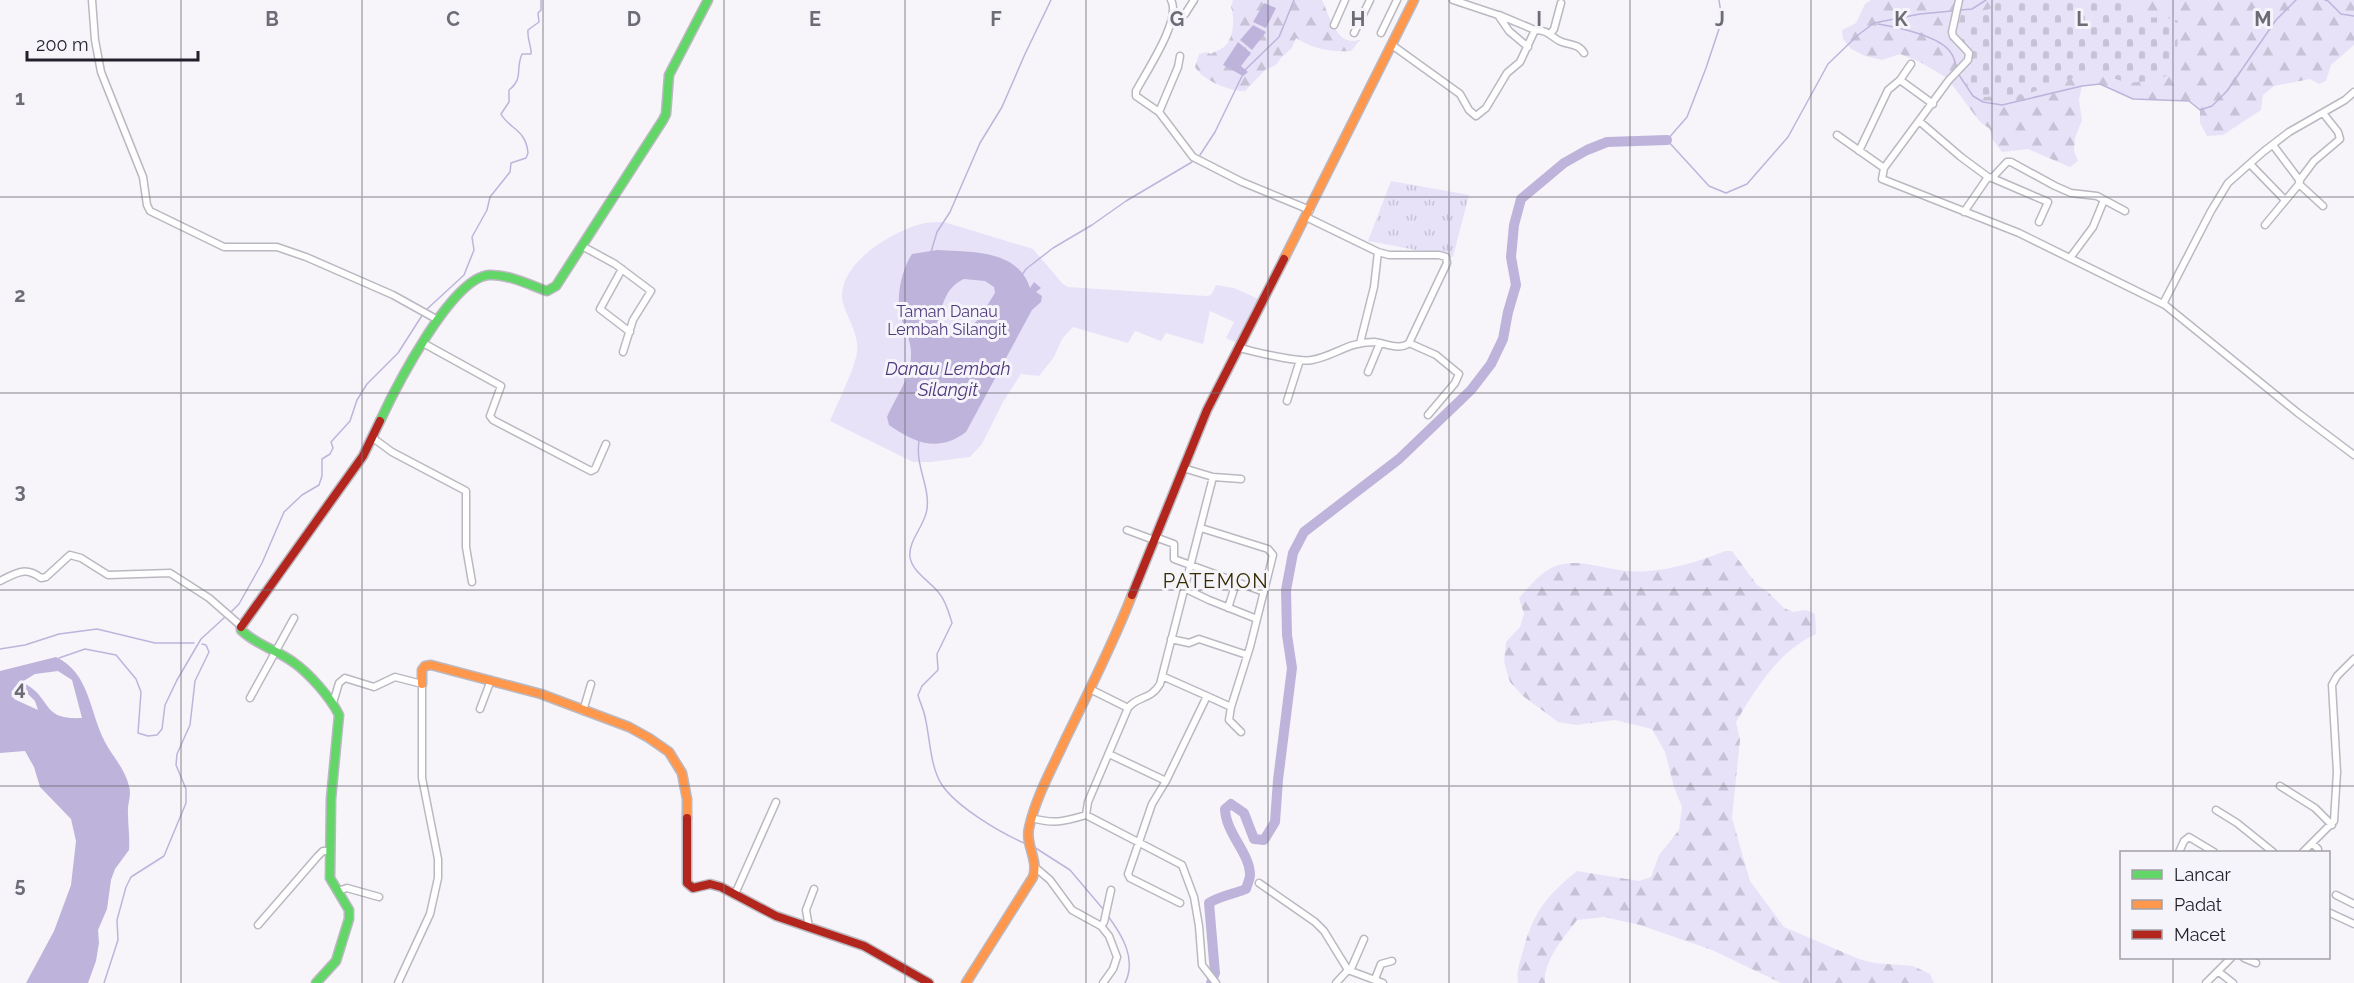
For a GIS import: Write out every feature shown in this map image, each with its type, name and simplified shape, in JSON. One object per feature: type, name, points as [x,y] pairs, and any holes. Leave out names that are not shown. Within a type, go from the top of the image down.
[{"type":"street","points":[[92,0],[94,40],[101,72],[143,177],[150,211],[224,247],[268,247],[292,251],[393,295],[438,320]]},
{"type":"street","points":[[241,626],[363,456],[400,379],[455,297],[478,278],[489,274],[508,278],[540,290],[551,290],[572,264],[604,207],[663,120],[666,114],[669,75],[708,0]]},
{"type":"street","points":[[1185,14],[1194,0]]},
{"type":"street","points":[[1334,25],[1345,0]]},
{"type":"street","points":[[1354,33],[1370,0]]},
{"type":"street","points":[[1381,33],[1397,0]]},
{"type":"street","points":[[966,983],[1033,877],[1036,868],[1028,837],[1031,818],[1043,787],[1118,631],[1207,410],[1414,0]]},
{"type":"street","points":[[1453,0],[1535,30],[1551,33],[1560,41],[1579,47],[1584,52]]},
{"type":"street","points":[[1959,0],[1952,32],[1969,53],[1969,58],[1949,80],[1884,168],[1882,176],[1884,181],[2019,233],[2165,305],[2298,413],[2354,455]]},
{"type":"street","points":[[1174,2],[1174,14],[1166,36],[1135,94],[1160,112],[1193,157],[1308,213],[1378,252],[1393,255],[1446,257],[1447,263],[1409,343],[1401,347],[1380,343],[1352,344],[1312,360],[1300,360],[1239,348]]},
{"type":"street","points":[[1551,33],[1561,3]]},
{"type":"street","points":[[1498,15],[1509,31],[1528,47]]},
{"type":"street","points":[[1392,45],[1460,94],[1469,110],[1476,116],[1486,108],[1508,73],[1520,62],[1535,30]]},
{"type":"street","points":[[1160,112],[1178,67],[1180,56]]},
{"type":"street","points":[[1859,151],[1888,90],[1900,80],[1911,64]]},
{"type":"street","points":[[1900,80],[1933,104]]},
{"type":"street","points":[[2165,305],[2167,295],[2228,183],[2273,144],[2354,92]]},
{"type":"street","points":[[2265,225],[2314,161],[2340,139],[2338,132],[2323,113]]},
{"type":"street","points":[[1919,121],[1990,178],[2049,203],[2039,222]]},
{"type":"street","points":[[1837,135],[1884,168]]},
{"type":"street","points":[[2273,144],[2299,182],[2323,206]]},
{"type":"street","points":[[1965,212],[1990,178],[2007,162],[2063,190],[2090,194],[2125,211]]},
{"type":"street","points":[[2250,164],[2285,200]]},
{"type":"street","points":[[2070,258],[2092,227],[2104,200]]},
{"type":"street","points":[[582,246],[622,269],[651,291],[633,320],[623,352]]},
{"type":"street","points":[[1360,344],[1376,280],[1378,252]]},
{"type":"street","points":[[622,269],[600,309],[630,332]]},
{"type":"street","points":[[423,343],[501,386],[490,416],[493,420],[591,471],[595,469],[606,444]]},
{"type":"street","points":[[1368,372],[1380,343]]},
{"type":"street","points":[[1409,343],[1436,355],[1459,374],[1455,383],[1428,415]]},
{"type":"street","points":[[1287,401],[1300,360]]},
{"type":"street","points":[[373,438],[392,452],[466,491],[466,548],[472,582]]},
{"type":"street","points":[[1183,468],[1213,477],[1241,479]]},
{"type":"street","points":[[1086,815],[1088,802],[1128,708],[1135,700],[1153,694],[1162,676],[1213,477]]},
{"type":"street","points":[[1201,528],[1264,548],[1273,555],[1247,655],[1230,707],[1229,720],[1241,732]]},
{"type":"street","points":[[1127,530],[1174,544],[1174,559],[1264,592]]},
{"type":"street","points":[[0,581],[26,570],[41,578],[46,577],[70,555],[81,558],[108,575],[170,573],[209,598],[241,626],[241,630],[248,637],[276,651],[300,667],[333,703],[338,710],[340,721],[331,799],[330,878],[349,910],[347,929],[336,961],[316,983]]},
{"type":"street","points":[[1228,608],[1236,583]]},
{"type":"street","points":[[1184,588],[1257,619]]},
{"type":"street","points":[[250,698],[294,618]]},
{"type":"street","points":[[1171,639],[1189,643],[1199,639],[1247,655]]},
{"type":"street","points":[[2304,851],[2332,825],[2336,815],[2337,772],[2332,685],[2337,676],[2354,659]]},
{"type":"street","points":[[398,983],[430,914],[438,878],[438,859],[422,778],[422,670],[427,665],[541,694],[629,727],[649,738],[669,752],[682,773],[687,799],[687,883],[693,888],[710,884],[777,916],[864,946],[929,983]]},
{"type":"street","points":[[1162,676],[1230,707]]},
{"type":"street","points":[[333,703],[339,683],[345,678],[374,687],[395,677],[422,684]]},
{"type":"street","points":[[480,709],[491,680]]},
{"type":"street","points":[[583,711],[591,684]]},
{"type":"street","points":[[1090,689],[1128,708]]},
{"type":"street","points":[[1180,903],[1129,876],[1130,864],[1152,804],[1166,781],[1207,696]]},
{"type":"street","points":[[1109,754],[1166,781]]},
{"type":"street","points":[[2280,786],[2315,808],[2332,825]]},
{"type":"street","points":[[735,894],[776,802]]},
{"type":"street","points":[[2216,810],[2237,823],[2272,851]]},
{"type":"street","points":[[1031,818],[1050,823],[1086,815],[1185,868],[1198,916],[1202,965],[1214,981]]},
{"type":"street","points":[[2179,851],[2184,841],[2189,837],[2212,851]]},
{"type":"street","points":[[2313,844],[2318,851]]},
{"type":"street","points":[[258,925],[318,856],[323,851],[331,851]]},
{"type":"street","points":[[1036,868],[1050,880],[1072,910],[1101,926],[1108,936],[1117,953],[1115,965],[1103,983]]},
{"type":"street","points":[[1259,883],[1319,926],[1349,971],[1383,983]]},
{"type":"street","points":[[338,891],[347,888],[379,897]]},
{"type":"street","points":[[809,927],[807,910],[814,889]]},
{"type":"street","points":[[1101,926],[1104,922],[1111,890]]},
{"type":"street","points":[[2336,895],[2354,904]]},
{"type":"street","points":[[2330,913],[2354,924]]},
{"type":"street","points":[[1336,983],[1349,971],[1364,939]]},
{"type":"street","points":[[2206,983],[2229,959]]},
{"type":"street","points":[[2248,959],[2256,963]]},
{"type":"street","points":[[1375,979],[1381,964],[1392,961]]},
{"type":"street","points":[[2218,972],[2234,983]]},
{"type":"green space","points":[[1233,0],[1322,0],[1331,22],[1340,35],[1352,41],[1360,40],[1351,51],[1343,51],[1315,47],[1296,38],[1292,48],[1276,65],[1265,70],[1245,91],[1225,87],[1210,81],[1195,67],[1199,54],[1206,52],[1211,54],[1222,48],[1230,39],[1233,28],[1231,7]]},
{"type":"green space","points":[[1871,0],[2354,0],[2354,45],[2331,65],[2326,81],[2319,84],[2310,79],[2274,86],[2263,95],[2261,110],[2223,135],[2207,136],[2200,123],[2200,110],[2189,101],[2133,99],[2100,84],[2082,86],[2079,100],[2082,120],[2075,138],[2074,151],[2078,161],[2070,167],[2028,149],[2002,152],[1992,139],[1990,129],[1980,122],[1947,78],[1920,62],[1900,54],[1882,60],[1865,56],[1851,49],[1843,39],[1842,30],[1856,23],[1865,4]]},
{"type":"green space","points":[[1996,0],[2127,0],[2125,8],[2140,16],[2178,21],[2177,59],[2172,72],[2159,80],[2127,83],[2093,71],[2027,94],[1985,97],[1973,92],[1968,85],[1963,72],[1972,58],[1960,39],[1958,27],[1961,15],[1990,9]]},
{"type":"green space","points":[[1391,181],[1469,195],[1453,257],[1368,241]]},
{"type":"green space","name":"Taman Danau Lembah Silangit","points":[[944,222],[1033,249],[1068,287],[1207,296],[1211,295],[1216,285],[1234,288],[1263,301],[1241,345],[1226,338],[1234,322],[1210,311],[1203,344],[1166,333],[1161,341],[1135,331],[1128,343],[1073,327],[1062,339],[1054,357],[1039,376],[1021,374],[1003,402],[982,444],[970,457],[913,462],[830,421],[857,352],[856,336],[842,301],[842,294],[851,270],[871,249],[909,228],[921,224]]},
{"type":"green space","points":[[1725,551],[1732,551],[1757,585],[1767,591],[1784,608],[1793,612],[1806,610],[1815,614],[1816,634],[1803,641],[1780,660],[1760,684],[1736,722],[1740,740],[1732,818],[1750,881],[1784,927],[1859,959],[1874,963],[1913,966],[1930,974],[1934,983],[1781,983],[1712,950],[1640,925],[1604,917],[1577,920],[1551,958],[1545,983],[1518,983],[1519,967],[1531,926],[1549,897],[1577,871],[1639,881],[1651,877],[1659,855],[1679,830],[1682,807],[1665,752],[1652,729],[1615,720],[1576,725],[1558,722],[1523,696],[1510,682],[1504,662],[1506,642],[1520,627],[1524,614],[1519,598],[1543,573],[1562,564],[1580,563],[1626,571],[1651,571],[1702,560]]},
{"type":"water","points":[[1264,3],[1276,8],[1266,28],[1253,22]]},
{"type":"water","points":[[1253,25],[1266,32],[1252,50],[1240,40]]},
{"type":"water","points":[[1238,42],[1251,53],[1241,66],[1248,72],[1243,76],[1223,65]]},
{"type":"water","name":"Danau Lembah Silangit","points":[[937,250],[991,255],[1015,266],[1024,275],[1030,288],[1034,282],[1041,288],[1036,292],[1042,296],[1041,302],[1032,310],[966,432],[946,442],[936,444],[908,437],[889,425],[887,417],[906,378],[911,361],[910,343],[899,309],[899,293],[908,260],[912,254]],"holes":[[[964,279],[985,281],[994,287],[995,293],[981,315],[965,331],[948,336],[939,317],[950,290]]]},
{"type":"water","points":[[56,657],[67,664],[82,683],[105,742],[122,769],[129,786],[129,850],[115,869],[111,880],[107,909],[98,930],[99,943],[96,961],[88,983],[26,983],[54,931],[71,885],[76,841],[71,819],[40,787],[34,767],[25,751],[0,753],[0,671]],"holes":[[[58,671],[72,680],[82,718],[68,718],[53,712],[32,688],[22,682],[35,674]],[[28,694],[35,701],[38,710],[14,699],[16,695]]]},
{"type":"waterway","points":[[426,310],[464,275],[474,250],[472,237],[487,210],[490,197],[510,172],[511,163],[526,158],[528,153],[527,145],[521,134],[501,114],[509,102],[509,90],[518,78],[522,54],[531,54],[528,30],[539,22],[538,13],[541,10],[541,0]]},
{"type":"waterway","points":[[931,252],[937,232],[950,212],[980,143],[1002,107],[1051,0]]},
{"type":"waterway","points":[[1245,70],[1279,37],[1294,0]]},
{"type":"waterway","points":[[1719,0],[1722,20],[1706,68],[1687,117],[1667,140],[1709,186],[1726,193],[1747,184],[1788,137],[1828,64],[1858,35],[1874,23],[1920,14],[1952,11]]},
{"type":"waterway","points":[[1961,10],[1972,9],[1986,0]]},
{"type":"waterway","points":[[1959,75],[1973,96],[1983,102],[2002,105],[2082,86],[2100,84],[2133,99],[2189,101],[2200,110],[2212,106],[2227,91],[2276,20],[2296,0]]},
{"type":"waterway","points":[[2325,0],[2341,14],[2354,16]]},
{"type":"waterway","points":[[1878,24],[1918,33],[1938,42],[1951,53],[1956,66]]},
{"type":"waterway","points":[[1200,155],[1215,132],[1243,74]]},
{"type":"waterway","points":[[1211,983],[1215,973],[1209,903],[1246,889],[1250,875],[1246,859],[1229,827],[1225,809],[1231,804],[1244,813],[1254,839],[1264,840],[1275,822],[1292,668],[1287,635],[1286,590],[1293,553],[1304,532],[1399,459],[1471,390],[1491,364],[1503,339],[1516,285],[1511,257],[1514,225],[1521,199],[1564,163],[1587,150],[1607,142],[1667,140]]},
{"type":"waterway","points":[[1022,275],[1026,269],[1053,248],[1192,162]]},
{"type":"waterway","points":[[229,614],[239,604],[262,563],[284,512],[302,495],[319,485],[322,476],[322,459],[330,454],[333,448],[331,442],[350,421],[357,400],[367,384],[398,353],[423,314]]},
{"type":"waterway","points":[[919,441],[919,459],[927,509],[912,545],[910,557],[914,567],[941,596],[952,623],[937,654],[938,670],[922,686],[918,695],[933,761],[942,785],[958,802],[991,826],[1024,843]]},
{"type":"waterway","points":[[59,658],[85,649],[116,655],[136,679],[141,692],[138,733],[148,736],[157,735],[162,729],[165,705],[177,680],[201,639],[225,617]]},
{"type":"waterway","points":[[0,649],[25,645],[59,634],[97,629],[155,643],[194,643]]},
{"type":"waterway","points":[[104,983],[118,940],[117,920],[126,887],[131,877],[164,856],[186,803],[186,789],[176,765],[177,754],[190,725],[195,681],[209,652],[206,645],[202,644]]},
{"type":"waterway","points":[[1034,847],[1070,870],[1103,909]]},
{"type":"waterway","points":[[1108,916],[1123,939],[1129,956],[1125,983]]},
{"type":"traffic: fast","points":[[380,421],[426,337],[458,295],[474,281],[489,275],[496,275],[519,280],[547,291],[556,286],[663,120],[666,114],[669,75],[708,0]]},
{"type":"traffic: fast","points":[[241,627],[241,630],[253,640],[287,658],[306,673],[325,694],[339,715],[331,799],[330,878],[349,910],[349,919],[336,961],[316,983]]},
{"type":"traffic: slow","points":[[1284,259],[1414,0]]},
{"type":"traffic: slow","points":[[966,983],[1033,877],[1034,865],[1028,834],[1036,805],[1132,595]]},
{"type":"traffic: slow","points":[[422,684],[422,670],[425,666],[431,665],[541,694],[629,727],[669,752],[682,773],[687,799],[687,818]]},
{"type":"traffic: jam","points":[[1132,595],[1207,410],[1284,259]]},
{"type":"traffic: jam","points":[[241,627],[363,456],[380,421]]},
{"type":"traffic: jam","points":[[687,818],[687,883],[693,888],[710,884],[721,887],[776,916],[864,946],[929,983]]},
{"type":"district","name":"PATEMON","points":[[1216,581]]}]
